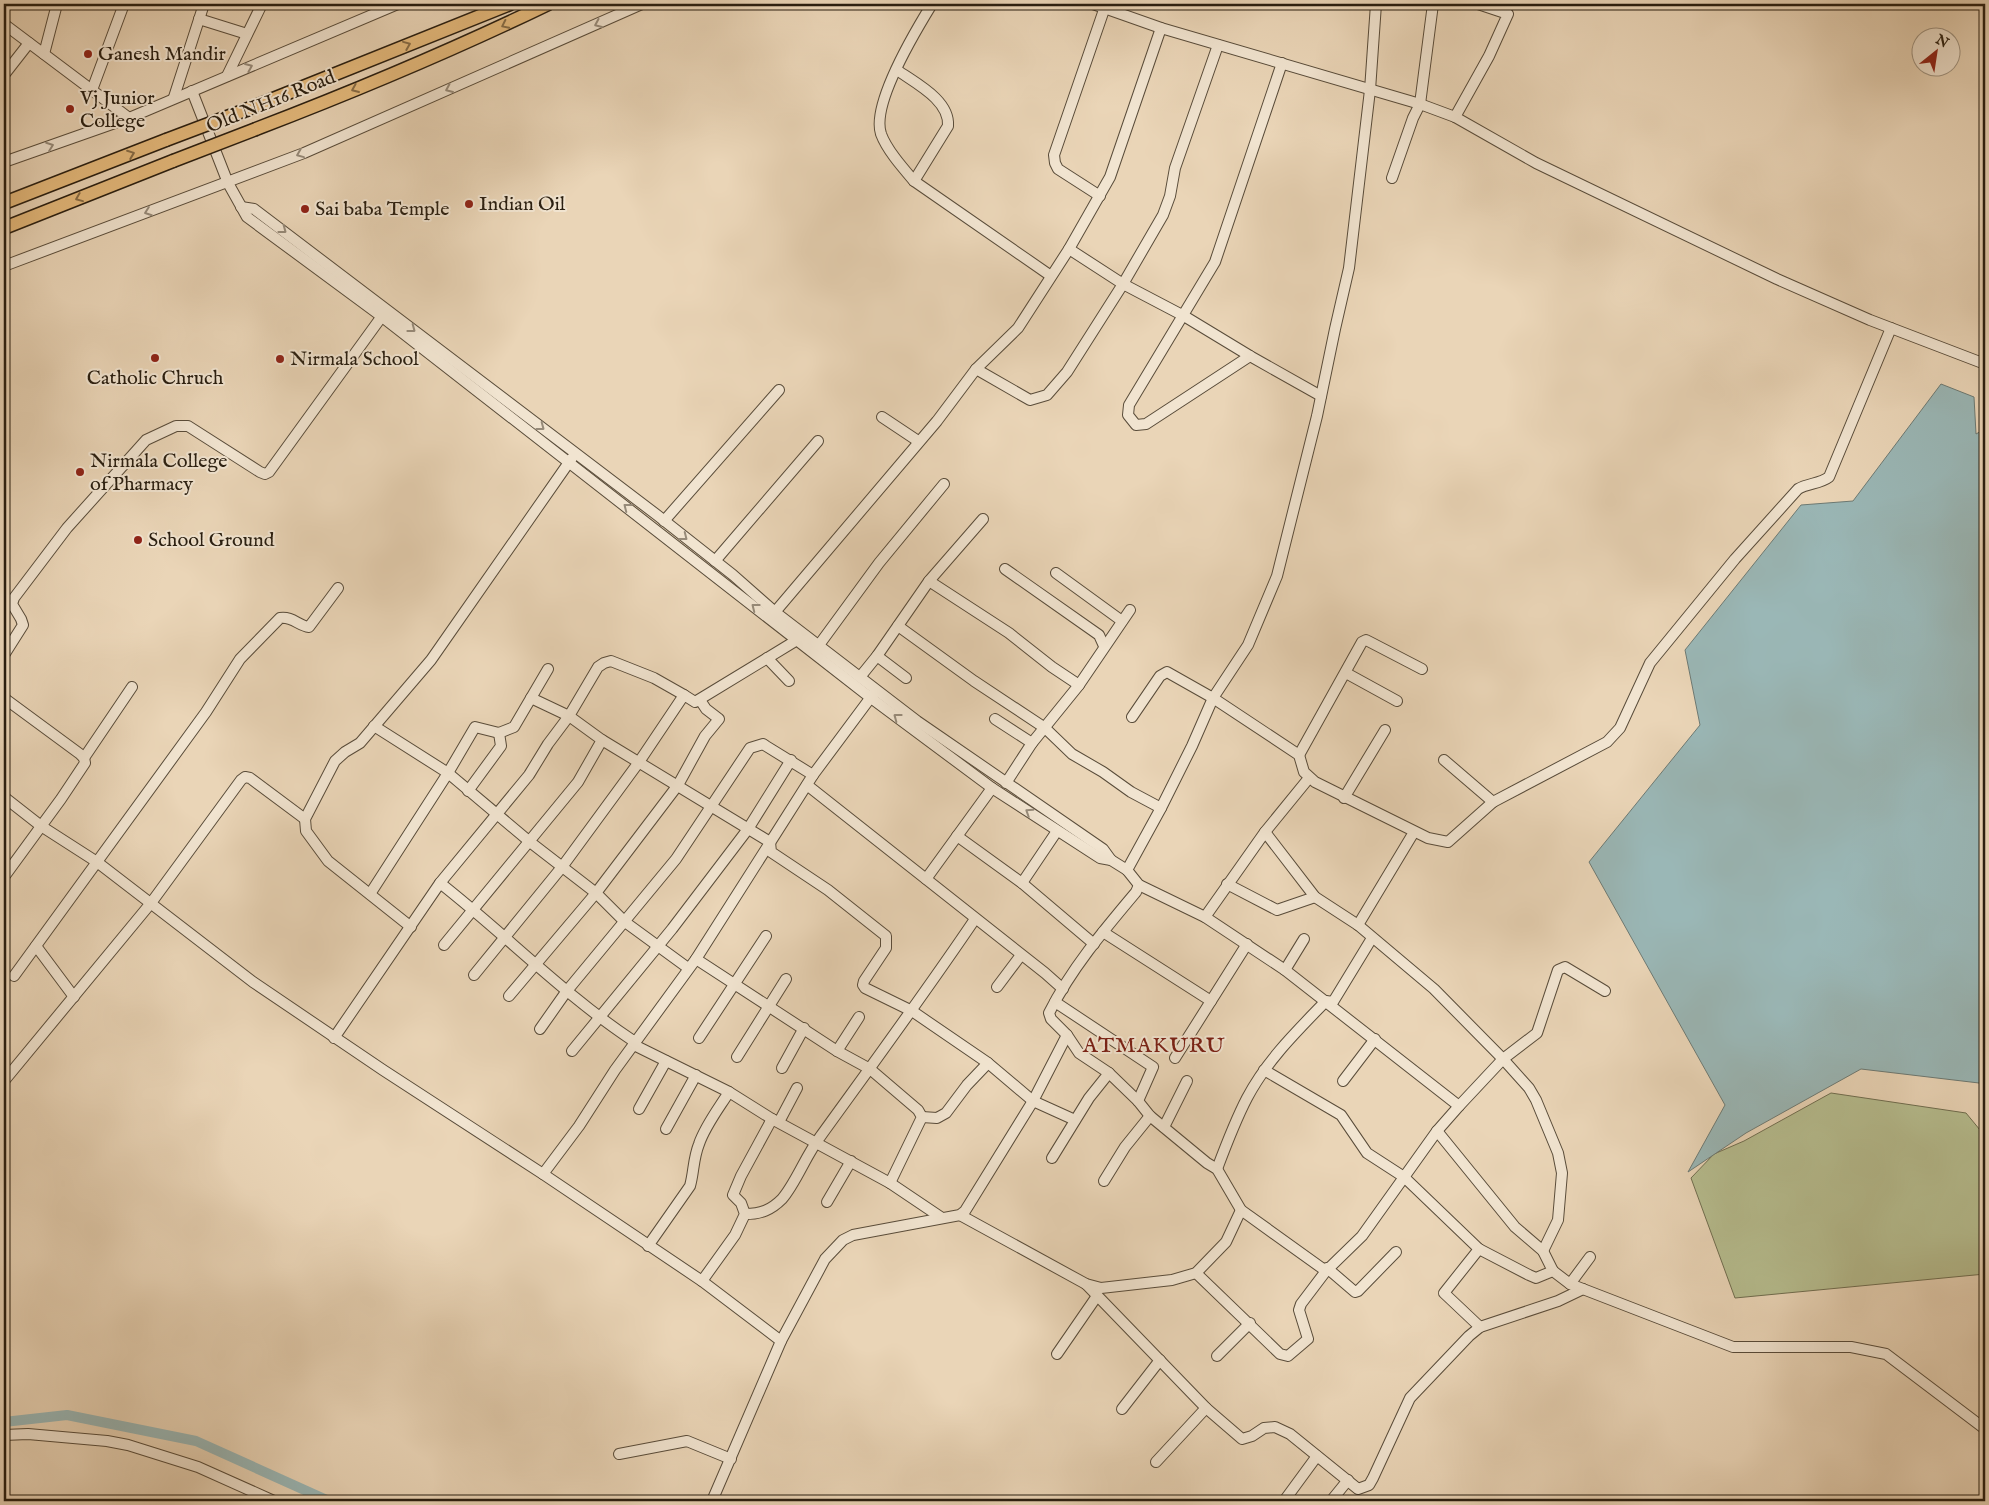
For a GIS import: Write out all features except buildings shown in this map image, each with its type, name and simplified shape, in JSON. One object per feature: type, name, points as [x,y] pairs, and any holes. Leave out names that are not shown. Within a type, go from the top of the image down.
[{"type":"main road","name":"Old NH16 Road","points":[[4,203],[248,109],[510,4]]},
{"type":"main road","name":"Old NH16 Road","points":[[4,228],[312,107],[486,34],[548,4]]},
{"type":"street","points":[[44,54],[57,4]]},
{"type":"street","points":[[92,90],[124,4]]},
{"type":"street","points":[[174,97],[204,4]]},
{"type":"street","points":[[227,76],[262,4]]},
{"type":"street","points":[[4,162],[129,118],[174,97],[398,4]]},
{"type":"street","points":[[4,266],[228,183],[338,139],[642,4]]},
{"type":"street","points":[[932,4],[884,94],[880,126],[882,135],[900,165],[914,181],[1051,276]]},
{"type":"street","points":[[1093,4],[1106,6],[1161,28],[1456,116],[1524,157],[1778,279],[1891,328],[1985,364]]},
{"type":"street","points":[[1126,870],[1161,808],[1192,746],[1213,698],[1248,645],[1277,576],[1291,526],[1349,268],[1370,90],[1376,4]]},
{"type":"street","points":[[1392,178],[1413,118],[1420,104],[1432,4]]},
{"type":"street","points":[[1456,116],[1489,56],[1508,14],[1478,4]]},
{"type":"street","points":[[1100,196],[1058,169],[1054,155],[1106,6]]},
{"type":"street","points":[[199,19],[247,34]]},
{"type":"street","points":[[4,24],[129,118]]},
{"type":"street","points":[[775,612],[937,420],[976,369],[1018,328],[1069,250],[1100,196],[1117,160],[1161,28]]},
{"type":"street","points":[[4,75],[29,43]]},
{"type":"street","points":[[976,369],[1030,400],[1047,395],[1067,372],[1123,284],[1163,215],[1170,196],[1175,168],[1218,44]]},
{"type":"street","points":[[1250,356],[1146,424],[1136,425],[1128,415],[1129,406],[1215,262],[1282,64]]},
{"type":"street","points":[[897,70],[938,101],[945,108],[949,117],[948,126],[914,181]]},
{"type":"street","points":[[192,91],[228,183],[247,217],[384,313],[576,453],[715,561],[775,612],[860,677],[874,694],[992,788],[1100,858],[1111,860],[1126,870],[1139,885],[1205,917],[1247,944],[1326,1001],[1460,1106]]},
{"type":"street","points":[[1069,250],[1123,284],[1184,316],[1321,396]]},
{"type":"street","points":[[384,313],[569,462],[797,640],[1104,849],[1111,860]]},
{"type":"street","points":[[4,655],[22,625],[21,619],[12,604],[14,598],[67,528],[146,440],[176,426],[188,426],[266,474],[384,313]]},
{"type":"street","points":[[1132,717],[1160,676],[1167,672],[1213,698],[1299,755],[1304,772],[1309,778],[1344,798],[1414,832],[1428,838],[1448,842],[1493,802],[1607,742],[1614,735],[1620,728],[1650,663],[1734,559],[1798,489],[1805,485],[1823,481],[1833,470],[1891,328]]},
{"type":"street","points":[[664,521],[779,390]]},
{"type":"street","points":[[882,417],[918,441]]},
{"type":"street","points":[[715,561],[818,441]]},
{"type":"street","points":[[411,927],[328,861],[306,831],[305,819],[335,761],[360,743],[431,660],[576,453]]},
{"type":"street","points":[[819,645],[879,563],[944,484]]},
{"type":"street","points":[[860,677],[877,656],[929,581],[983,519]]},
{"type":"street","points":[[1005,569],[1099,634],[1104,646]]},
{"type":"street","points":[[1056,573],[1122,620]]},
{"type":"street","points":[[929,581],[1009,633],[1052,667],[1079,684]]},
{"type":"street","points":[[14,976],[206,712],[240,659],[280,618],[286,617],[306,627],[309,626],[338,588]]},
{"type":"street","points":[[1006,783],[1032,743],[1079,684],[1130,610]]},
{"type":"street","points":[[898,626],[974,681],[1045,728],[1072,754],[1103,772],[1131,792],[1161,808]]},
{"type":"street","points":[[334,1038],[440,883],[529,775],[598,667],[604,662],[611,661],[654,678],[695,702],[797,640]]},
{"type":"street","points":[[1299,755],[1362,642],[1366,640],[1422,669]]},
{"type":"street","points":[[877,656],[906,678]]},
{"type":"street","points":[[767,658],[789,681]]},
{"type":"street","points":[[370,894],[448,773],[475,727],[499,733],[514,727],[548,670]]},
{"type":"street","points":[[1346,673],[1397,701]]},
{"type":"street","points":[[4,877],[85,763],[84,758],[132,687]]},
{"type":"street","points":[[543,1174],[696,959],[813,775],[874,694]]},
{"type":"street","points":[[474,975],[562,867],[640,762],[684,695]]},
{"type":"street","points":[[4,698],[84,758]]},
{"type":"street","points":[[531,698],[568,716],[602,740],[770,842]]},
{"type":"street","points":[[509,996],[596,893],[678,786],[705,736],[719,719],[706,709],[700,700]]},
{"type":"street","points":[[995,719],[1032,743]]},
{"type":"street","points":[[374,726],[448,773],[530,842],[596,893],[625,922],[688,968]]},
{"type":"street","points":[[1344,798],[1385,730]]},
{"type":"street","points":[[468,790],[501,746],[499,733]]},
{"type":"street","points":[[444,945],[578,782],[602,740]]},
{"type":"street","points":[[540,1029],[566,992],[676,859],[750,748],[763,744],[813,775]]},
{"type":"street","points":[[572,1051],[676,924],[748,829],[791,760]]},
{"type":"street","points":[[1444,760],[1493,802]]},
{"type":"street","points":[[4,1081],[151,903],[241,780],[245,777],[250,778],[305,819]]},
{"type":"street","points":[[1205,917],[1266,832],[1309,778]]},
{"type":"street","points":[[807,785],[1063,989]]},
{"type":"street","points":[[926,879],[992,788]]},
{"type":"street","points":[[4,797],[42,826],[97,862],[253,982],[334,1038],[543,1174],[702,1281],[781,1341]]},
{"type":"street","points":[[1022,883],[1057,831]]},
{"type":"street","points":[[1266,832],[1315,897],[1358,924],[1434,990],[1503,1059],[1529,1088],[1536,1100],[1558,1153],[1562,1174],[1558,1220],[1543,1250]]},
{"type":"street","points":[[1358,924],[1414,832]]},
{"type":"street","points":[[957,836],[1022,883],[1094,944]]},
{"type":"street","points":[[770,842],[771,852],[828,890],[886,936],[886,948],[863,984],[865,988],[912,1011],[988,1063],[1033,1101],[1075,1120]]},
{"type":"street","points":[[440,883],[537,964],[566,992],[600,1019],[632,1040],[634,1044],[729,1092],[890,1183],[942,1218]]},
{"type":"street","points":[[1228,884],[1277,910],[1285,909],[1315,897]]},
{"type":"street","points":[[1139,885],[1136,892],[1103,932],[1063,989],[1049,1013],[1052,1019],[1067,1035],[1079,1053],[1109,1073],[1138,1101],[1150,1116],[1217,1169],[1241,1210],[1327,1269],[1355,1292],[1396,1252]]},
{"type":"street","points":[[745,1214],[769,1211],[783,1198],[816,1142],[912,1011],[975,919]]},
{"type":"street","points":[[1103,932],[1211,1001]]},
{"type":"street","points":[[699,1038],[766,936]]},
{"type":"street","points":[[1326,1001],[1332,1002],[1372,938]]},
{"type":"street","points":[[1285,970],[1304,940]]},
{"type":"street","points":[[1175,1058],[1247,944]]},
{"type":"street","points":[[36,946],[74,997]]},
{"type":"street","points":[[997,987],[1021,955]]},
{"type":"street","points":[[696,959],[837,1050],[870,1069],[918,1110],[922,1117]]},
{"type":"street","points":[[1196,1273],[1280,1354],[1288,1356],[1308,1339],[1299,1310],[1301,1304],[1327,1269],[1362,1236],[1438,1130],[1503,1059],[1537,1033],[1558,970],[1565,967],[1604,990]]},
{"type":"street","points":[[737,1057],[786,980]]},
{"type":"street","points":[[1217,1169],[1247,1098],[1264,1070],[1285,1043],[1326,1001]]},
{"type":"street","points":[[1055,1002],[1153,1067],[1138,1101]]},
{"type":"street","points":[[837,1050],[859,1017]]},
{"type":"street","points":[[782,1068],[804,1028]]},
{"type":"street","points":[[712,1501],[781,1341],[826,1259],[843,1240],[853,1235],[960,1214],[970,1205],[1033,1101],[1067,1035]]},
{"type":"street","points":[[1343,1081],[1375,1039]]},
{"type":"street","points":[[639,1109],[666,1061]]},
{"type":"street","points":[[922,1117],[937,1118],[946,1113],[967,1085],[988,1063]]},
{"type":"street","points":[[1264,1070],[1341,1115],[1367,1153],[1404,1176],[1478,1249],[1536,1278],[1553,1271]]},
{"type":"street","points":[[1052,1158],[1075,1120],[1109,1073]]},
{"type":"street","points":[[666,1129],[696,1075]]},
{"type":"street","points":[[1164,1127],[1187,1081]]},
{"type":"street","points":[[702,1281],[735,1236],[745,1214],[742,1203],[733,1194],[741,1176],[797,1088]]},
{"type":"street","points":[[648,1246],[690,1186],[693,1176],[693,1161],[700,1141],[729,1092]]},
{"type":"street","points":[[1104,1181],[1125,1147],[1150,1116]]},
{"type":"street","points":[[890,1183],[922,1117]]},
{"type":"street","points":[[1438,1130],[1515,1227],[1543,1250],[1553,1271],[1570,1284],[1733,1347],[1851,1347],[1886,1354],[1985,1429]]},
{"type":"street","points":[[827,1202],[851,1162]]},
{"type":"street","points":[[960,1214],[1086,1284],[1100,1288],[1172,1280],[1196,1273],[1226,1242],[1241,1210]]},
{"type":"street","points":[[1478,1249],[1444,1293],[1480,1327]]},
{"type":"street","points":[[1570,1284],[1590,1257]]},
{"type":"street","points":[[1086,1284],[1206,1408],[1242,1439],[1252,1436],[1264,1428],[1275,1427],[1290,1434],[1358,1489],[1369,1485],[1410,1398],[1469,1336],[1480,1327],[1558,1301],[1583,1289]]},
{"type":"street","points":[[1057,1354],[1097,1296]]},
{"type":"street","points":[[1217,1356],[1250,1323]]},
{"type":"street","points":[[1122,1409],[1160,1360]]},
{"type":"street","points":[[1156,1462],[1206,1408]]},
{"type":"street","points":[[4,1435],[28,1434],[107,1441],[128,1445],[198,1467],[274,1501]]},
{"type":"street","points":[[619,1454],[680,1440],[687,1441],[731,1459]]},
{"type":"street","points":[[1284,1501],[1317,1456]]},
{"type":"street","points":[[1331,1501],[1348,1480]]},
{"type":"green space","points":[[1831,1093],[1966,1113],[1985,1136],[1985,1274],[1735,1298],[1691,1178],[1714,1154],[1744,1141]]},
{"type":"water","points":[[1941,384],[1974,397],[1976,434],[1985,429],[1985,1091],[1979,1083],[1861,1069],[1746,1133],[1688,1172],[1725,1105],[1589,862],[1700,725],[1685,650],[1801,505],[1853,501]]},
{"type":"waterway","points":[[4,1422],[67,1415],[196,1441],[329,1501]]},
{"type":"place","name":"Ganesh Mandir","points":[[88,54]]},
{"type":"place","name":"Vj Junior College","points":[[70,109]]},
{"type":"place","name":"Indian Oil","points":[[469,204]]},
{"type":"place","name":"Sai baba Temple","points":[[305,209]]},
{"type":"place","name":"Catholic Chruch","points":[[155,358]]},
{"type":"place","name":"Nirmala School","points":[[280,359]]},
{"type":"place","name":"Nirmala College of Pharmacy","points":[[80,472]]},
{"type":"place","name":"School Ground","points":[[138,540]]},
{"type":"district","name":"ATMAKURU","points":[[1154,1046]]}]
